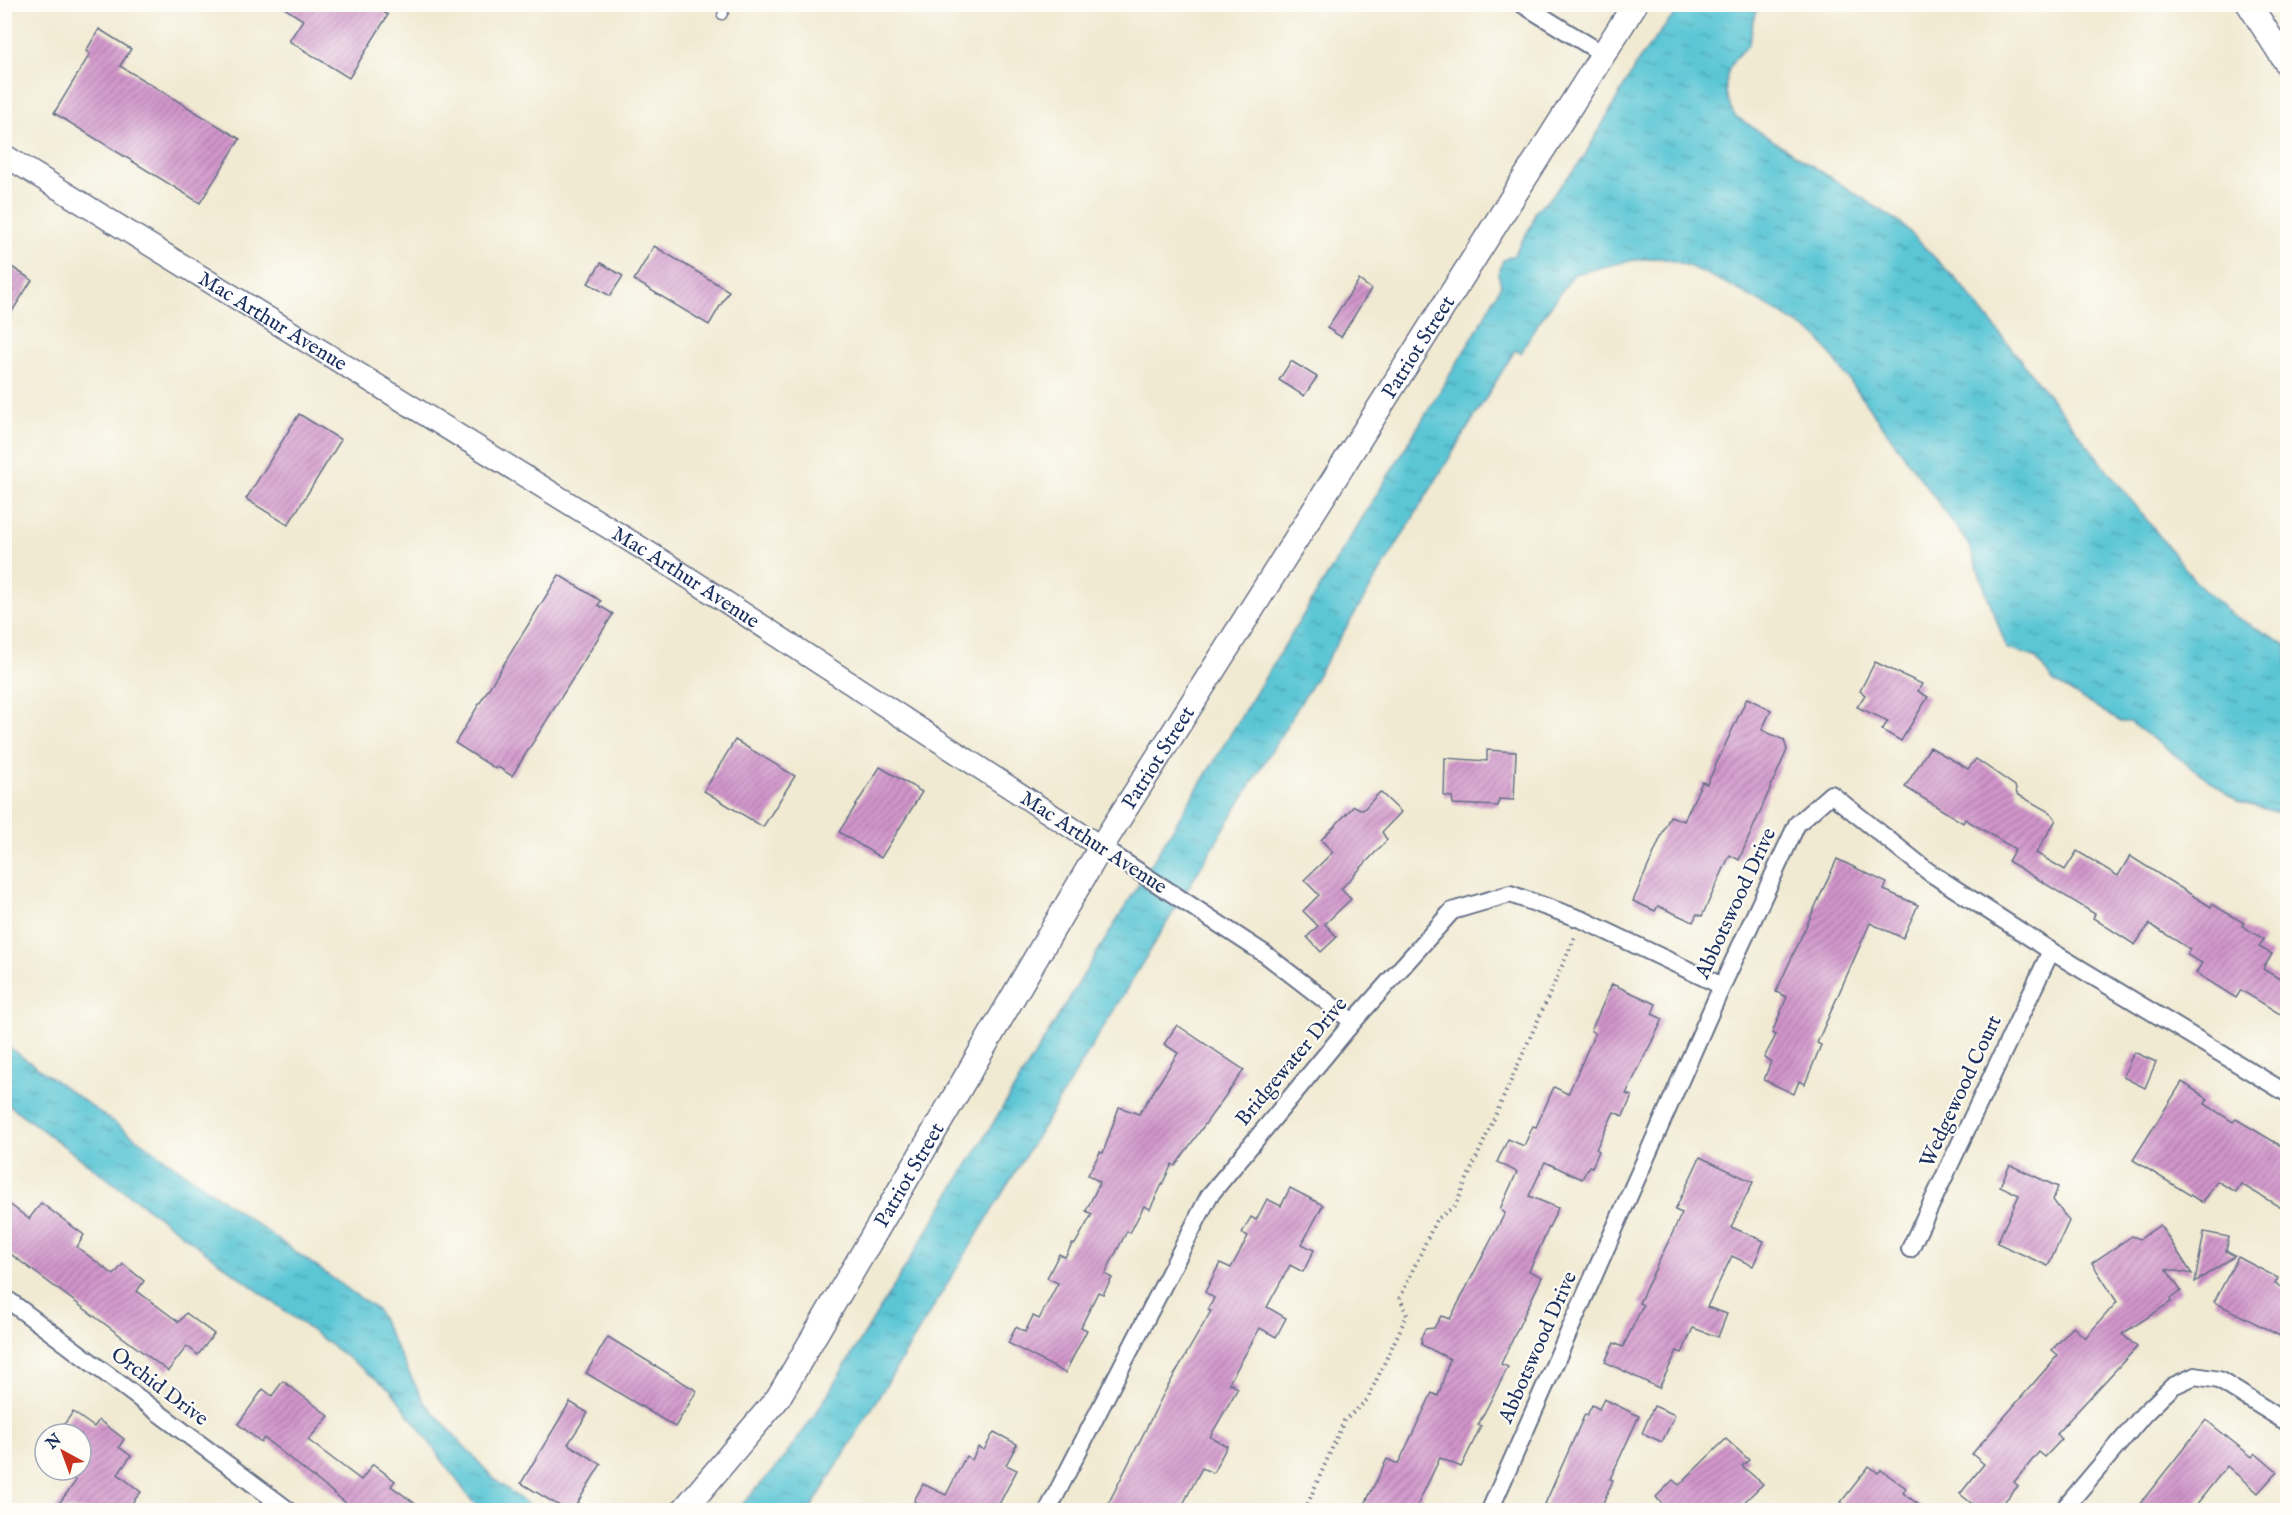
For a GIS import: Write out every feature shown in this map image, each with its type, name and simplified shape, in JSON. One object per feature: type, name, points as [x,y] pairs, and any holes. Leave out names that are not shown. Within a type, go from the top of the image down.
[{"type":"main road","name":"Patriot Street","points":[[684,1510],[778,1398],[1101,847],[1635,4]]},
{"type":"main road","points":[[2249,4],[2288,64]]},
{"type":"street","points":[[1522,4],[1603,54]]},
{"type":"street","name":"Mac Arthur Avenue","points":[[4,155],[669,565],[1132,869],[1197,908],[1265,954],[1353,1022]]},
{"type":"street","name":"Abbotswood Drive","points":[[1490,1510],[1722,986],[1797,824],[1831,794],[1929,872],[2051,951],[2288,1094]]},
{"type":"street","name":"Bridgewater Drive","points":[[1048,1510],[1209,1196],[1353,1022],[1452,910],[1510,894],[1583,920],[1722,986]]},
{"type":"street","name":"Wedgewood Court","points":[[1910,1249],[2051,951]]},
{"type":"street","name":"Orchid Drive","points":[[4,1297],[288,1510]]},
{"type":"street","points":[[2063,1510],[2144,1414],[2172,1386],[2195,1376],[2219,1380],[2288,1423]]},
{"type":"lane","points":[[722,15],[728,4]]},
{"type":"path","points":[[1307,1510],[1307,1505],[1344,1421],[1366,1400],[1407,1315],[1400,1298],[1436,1220],[1455,1206],[1583,920]]},
{"type":"water","points":[[1682,5],[1761,5],[1755,14],[1748,45],[1732,63],[1726,78],[1726,93],[1735,116],[1901,223],[1963,287],[2195,581],[2232,615],[2287,645],[2287,815],[2239,802],[2130,722],[2121,722],[2053,681],[2035,657],[2007,649],[1969,545],[1818,337],[1738,290],[1671,260],[1656,258],[1635,260],[1574,274],[1534,329],[1521,353],[1515,350],[810,1510],[737,1510],[779,1464],[815,1415],[1479,327],[1501,285],[1498,274],[1503,260],[1514,255],[1532,224],[1535,212],[1551,197],[1582,160],[1640,58]]},
{"type":"water","points":[[4,1044],[377,1310],[424,1402],[494,1479],[535,1510],[485,1510],[472,1501],[391,1390],[5,1102]]},
{"type":"building","points":[[278,4],[371,4],[388,15],[349,78],[289,41],[303,20]]},
{"type":"building","points":[[99,29],[131,49],[120,66],[240,139],[200,203],[54,113],[90,54],[86,51]]},
{"type":"building","points":[[654,246],[729,291],[709,325],[634,280]]},
{"type":"building","points":[[4,262],[32,280],[4,324]]},
{"type":"building","points":[[601,263],[623,276],[610,296],[588,283]]},
{"type":"building","points":[[1359,280],[1371,289],[1341,337],[1327,328]]},
{"type":"building","points":[[1291,361],[1317,377],[1304,396],[1279,380]]},
{"type":"building","points":[[299,414],[341,440],[288,525],[246,499]]},
{"type":"building","points":[[559,575],[601,601],[598,605],[613,614],[512,776],[498,767],[496,769],[455,743]]},
{"type":"building","points":[[1875,662],[1922,684],[1918,691],[1928,697],[1901,741],[1882,730],[1888,721],[1857,707],[1865,695],[1860,691]]},
{"type":"building","points":[[1747,698],[1771,710],[1762,730],[1784,740],[1787,750],[1739,860],[1730,855],[1702,916],[1697,914],[1693,922],[1658,906],[1655,911],[1633,901],[1670,816],[1684,821],[1702,782],[1707,784]]},
{"type":"building","points":[[735,740],[795,776],[763,827],[704,791]]},
{"type":"building","points":[[1930,747],[1968,769],[1976,759],[2015,786],[2017,794],[2051,813],[2056,820],[2036,853],[2065,870],[2077,851],[2118,876],[2130,856],[2211,907],[2212,904],[2244,923],[2242,926],[2264,939],[2259,947],[2272,954],[2263,969],[2288,984],[2288,1019],[2241,990],[2236,998],[2196,973],[2202,963],[2187,955],[2190,949],[2149,924],[2135,945],[2093,918],[2095,914],[2008,861],[2015,849],[1965,819],[1963,823],[1905,787]]},
{"type":"building","points":[[1487,750],[1516,752],[1514,800],[1499,799],[1498,806],[1453,804],[1452,797],[1444,796],[1445,758],[1487,761]]},
{"type":"building","points":[[880,767],[922,792],[881,858],[839,832]]},
{"type":"building","points":[[1380,792],[1401,812],[1382,832],[1387,840],[1341,889],[1351,899],[1325,924],[1337,937],[1321,952],[1307,937],[1318,926],[1303,911],[1319,895],[1304,880],[1333,852],[1321,840],[1354,806],[1363,810]]},
{"type":"building","points":[[1837,859],[1887,883],[1884,890],[1918,905],[1903,938],[1870,923],[1817,1043],[1821,1045],[1805,1084],[1799,1081],[1794,1094],[1764,1080],[1771,1061],[1764,1058],[1776,1035],[1772,1033],[1787,997],[1776,992]]},
{"type":"building","points":[[1612,984],[1656,1004],[1652,1014],[1663,1019],[1626,1094],[1632,1096],[1623,1116],[1614,1112],[1596,1149],[1599,1151],[1592,1167],[1589,1166],[1582,1179],[1545,1162],[1529,1196],[1558,1208],[1529,1271],[1542,1277],[1501,1364],[1508,1367],[1478,1425],[1481,1426],[1461,1467],[1440,1458],[1415,1510],[1362,1510],[1387,1459],[1398,1464],[1432,1393],[1438,1396],[1450,1359],[1422,1345],[1421,1338],[1425,1329],[1434,1328],[1441,1316],[1450,1319],[1505,1213],[1500,1209],[1517,1172],[1497,1162],[1508,1139],[1524,1146],[1533,1126],[1536,1127],[1554,1087],[1568,1094],[1595,1033],[1591,1031]]},
{"type":"building","points":[[1177,1025],[1244,1070],[1175,1166],[1172,1164],[1150,1209],[1144,1206],[1130,1233],[1127,1231],[1105,1274],[1112,1278],[1103,1294],[1098,1292],[1081,1327],[1087,1330],[1065,1373],[1008,1343],[1016,1327],[1025,1332],[1033,1316],[1039,1319],[1058,1283],[1047,1278],[1059,1254],[1065,1257],[1092,1214],[1086,1211],[1100,1182],[1088,1175],[1100,1152],[1103,1153],[1119,1107],[1139,1114],[1178,1053],[1164,1044]]},
{"type":"building","points":[[2134,1052],[2156,1062],[2145,1088],[2123,1077]]},
{"type":"building","points":[[2182,1082],[2208,1099],[2205,1104],[2233,1122],[2236,1119],[2288,1150],[2288,1212],[2241,1184],[2236,1192],[2217,1181],[2203,1203],[2133,1160]]},
{"type":"building","points":[[1700,1157],[1753,1182],[1731,1227],[1764,1241],[1753,1266],[1732,1256],[1707,1307],[1727,1314],[1718,1337],[1693,1328],[1682,1353],[1677,1351],[1659,1388],[1605,1362],[1614,1343],[1623,1347],[1643,1305],[1639,1303],[1682,1213],[1675,1210]]},
{"type":"building","points":[[2010,1165],[2058,1187],[2053,1200],[2069,1221],[2048,1266],[1997,1243],[2019,1195],[2000,1186]]},
{"type":"building","points":[[1290,1188],[1323,1205],[1302,1244],[1314,1250],[1303,1272],[1290,1265],[1267,1307],[1286,1318],[1276,1337],[1260,1328],[1229,1383],[1238,1388],[1210,1437],[1227,1446],[1213,1473],[1202,1468],[1180,1510],[1105,1510],[1164,1393],[1211,1311],[1208,1310],[1214,1298],[1205,1292],[1220,1263],[1231,1268],[1248,1236],[1242,1233],[1251,1217],[1256,1220],[1267,1199],[1281,1206]]},
{"type":"building","points":[[4,1200],[29,1219],[41,1203],[84,1235],[77,1247],[114,1275],[123,1264],[144,1281],[137,1291],[179,1322],[186,1313],[214,1334],[198,1355],[187,1346],[168,1371],[4,1249]]},
{"type":"building","points":[[2160,1225],[2192,1274],[2166,1269],[2181,1291],[2170,1299],[2171,1302],[2122,1334],[2137,1347],[2056,1434],[2062,1439],[2045,1457],[2039,1452],[2014,1482],[2018,1486],[1997,1510],[1980,1510],[1960,1494],[1984,1464],[1972,1454],[2058,1355],[2052,1350],[2073,1327],[2085,1338],[2117,1302],[2092,1263],[2132,1236],[2140,1239]]},
{"type":"building","points":[[2204,1232],[2229,1237],[2226,1251],[2235,1256],[2195,1282]]},
{"type":"building","points":[[2238,1257],[2278,1278],[2275,1284],[2288,1290],[2288,1340],[2214,1302]]},
{"type":"building","points":[[608,1337],[697,1391],[675,1427],[586,1373]]},
{"type":"building","points":[[283,1381],[329,1416],[308,1440],[361,1480],[373,1464],[395,1481],[391,1486],[424,1510],[355,1510],[264,1438],[261,1442],[238,1424],[263,1389],[272,1396]]},
{"type":"building","points":[[1604,1399],[1639,1416],[1610,1479],[1613,1480],[1600,1510],[1558,1510],[1545,1504],[1585,1414],[1587,1415],[1592,1405],[1599,1409]]},
{"type":"building","points":[[570,1402],[588,1413],[568,1444],[601,1464],[573,1510],[566,1510],[521,1483]]},
{"type":"building","points":[[1654,1406],[1675,1415],[1662,1442],[1642,1433]]},
{"type":"building","points":[[73,1412],[87,1422],[66,1422]]},
{"type":"building","points":[[99,1420],[124,1439],[119,1447],[131,1456],[118,1474],[141,1492],[126,1510],[54,1510],[75,1482],[93,1482],[93,1426]]},
{"type":"building","points":[[2206,1420],[2252,1457],[2255,1453],[2277,1472],[2258,1493],[2227,1466],[2192,1510],[2135,1510]]},
{"type":"building","points":[[994,1432],[1017,1444],[1006,1465],[1017,1470],[996,1510],[920,1510],[923,1505],[914,1501],[923,1484],[946,1495],[966,1456],[972,1460],[978,1447],[984,1450]]},
{"type":"building","points":[[1726,1439],[1749,1460],[1742,1466],[1763,1484],[1736,1510],[1667,1510],[1656,1497],[1673,1480],[1679,1485]]},
{"type":"building","points":[[1869,1466],[1878,1473],[1881,1470],[1906,1488],[1903,1493],[1926,1510],[1853,1510],[1841,1502]]}]
